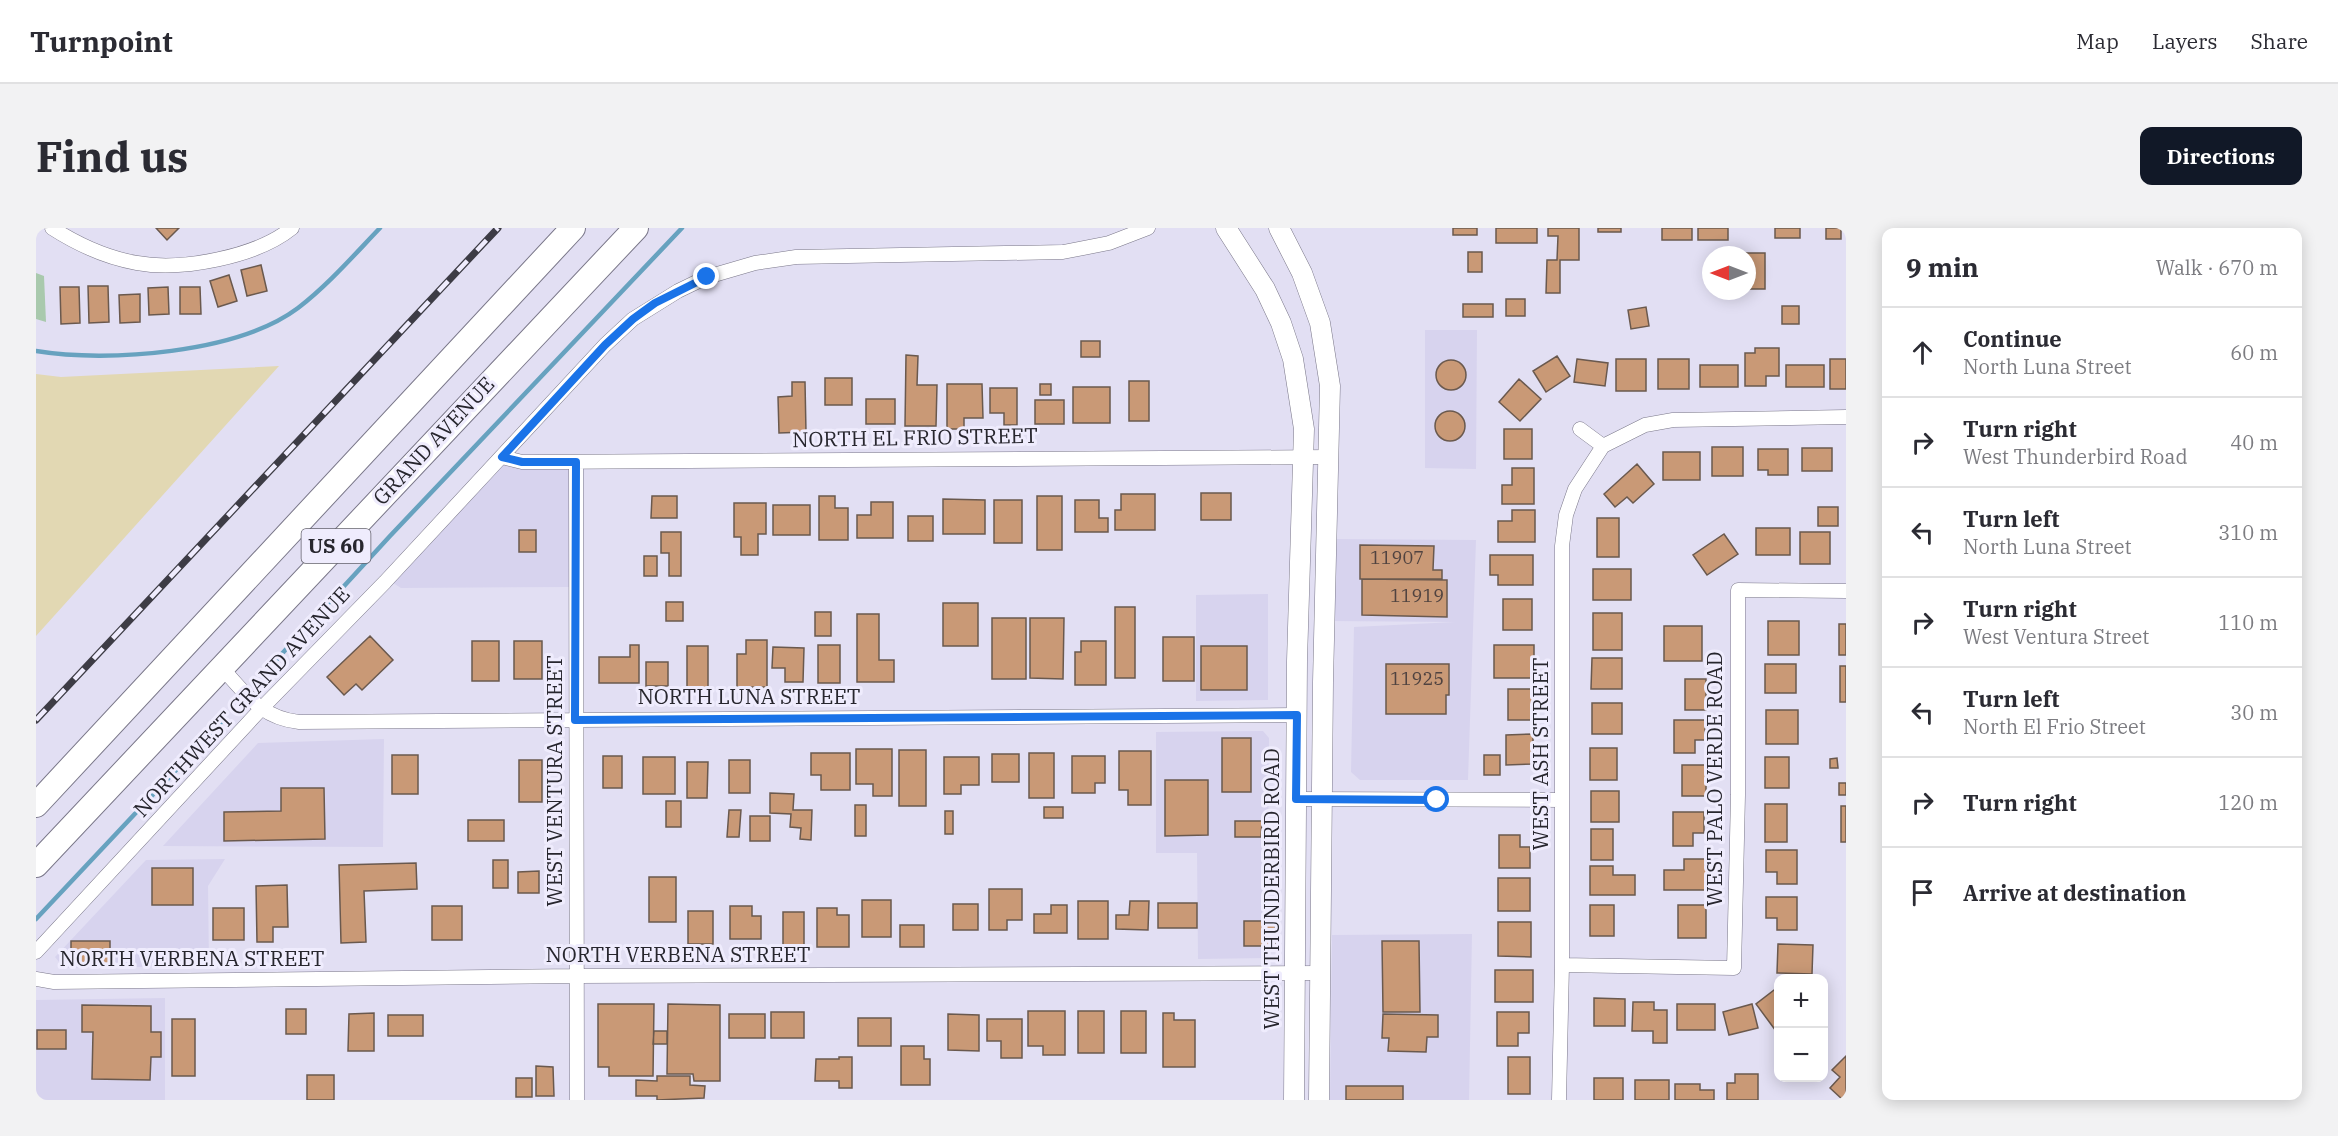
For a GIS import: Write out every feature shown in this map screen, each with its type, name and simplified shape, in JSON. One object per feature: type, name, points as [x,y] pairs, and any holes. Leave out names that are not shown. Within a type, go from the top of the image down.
[{"type":"highway","name":"GRAND AVENUE","points":[[36,805],[573,228]]},
{"type":"highway","name":"GRAND AVENUE","points":[[36,865],[636,228]]},
{"type":"main road","name":"WEST THUNDERBIRD ROAD","points":[[1226,228],[1265,289],[1281,323],[1293,359],[1304,429],[1297,715],[1294,1100]]},
{"type":"main road","points":[[1279,228],[1302,273],[1320,323],[1330,386],[1330,457],[1324,605],[1319,1100]]},
{"type":"street","points":[[52,228],[78,243],[107,254],[137,263],[163,265],[214,260],[268,243],[292,228]]},
{"type":"street","name":"NORTHWEST GRAND AVENUE","points":[[36,952],[261,709],[384,582],[605,345],[633,319],[670,295],[707,277],[755,263],[796,257],[1063,252],[1109,243],[1148,228]]},
{"type":"street","points":[[1580,429],[1603,446],[1645,425],[1672,420],[1846,417]]},
{"type":"street","name":"WEST ASH STREET","points":[[1559,1100],[1562,965],[1563,546],[1566,515],[1575,489],[1603,446]]},
{"type":"street","name":"NORTH EL FRIO STREET","points":[[502,457],[522,462],[1330,457]]},
{"type":"street","name":"WEST VENTURA STREET","points":[[576,462],[577,1100]]},
{"type":"street","name":"WEST PALO VERDE ROAD","points":[[1562,965],[1734,968],[1738,795],[1737,590],[1846,591]]},
{"type":"street","name":"NORTH LUNA STREET","points":[[222,668],[261,709],[282,720],[299,722],[1297,715]]},
{"type":"street","points":[[1296,799],[1563,800]]},
{"type":"street","name":"NORTH VERBENA STREET","points":[[36,979],[54,982],[577,976],[1321,973]]},
{"type":"shaded area","points":[[1425,330],[1477,330],[1476,469],[1425,468]]},
{"type":"shaded area","points":[[501,465],[570,467],[569,587],[401,588],[390,581]]},
{"type":"shaded area","points":[[1332,539],[1476,540],[1468,780],[1360,780],[1351,772],[1354,627],[1455,622],[1330,621]]},
{"type":"shaded area","points":[[1268,594],[1268,700],[1196,701],[1196,595]]},
{"type":"shaded area","points":[[1263,731],[1269,738],[1267,958],[1198,959],[1197,853],[1156,853],[1156,732]]},
{"type":"shaded area","points":[[384,739],[383,847],[163,846],[258,743]]},
{"type":"shaded area","points":[[225,859],[208,886],[209,966],[64,968],[55,957],[146,860]]},
{"type":"shaded area","points":[[1472,934],[1469,1100],[1330,1100],[1332,935]]},
{"type":"shaded area","points":[[165,998],[165,1100],[36,1100],[36,1000]]},
{"type":"green space","points":[[36,273],[44,276],[46,322],[36,319]]},
{"type":"sand","points":[[279,366],[36,636],[36,374],[61,377]]},
{"type":"building","points":[[156,228],[179,228],[167,240]]},
{"type":"building","points":[[1453,228],[1477,228],[1477,235],[1453,235]]},
{"type":"building","points":[[1496,228],[1537,228],[1537,243],[1496,243]]},
{"type":"building","points":[[1548,228],[1579,228],[1579,260],[1560,260],[1560,293],[1546,293],[1547,260],[1557,260],[1558,236],[1548,236]]},
{"type":"building","points":[[1598,228],[1621,228],[1621,232],[1598,232]]},
{"type":"building","points":[[1662,228],[1692,228],[1692,240],[1662,240]]},
{"type":"building","points":[[1698,228],[1728,228],[1728,240],[1698,240]]},
{"type":"building","points":[[1775,228],[1800,228],[1800,238],[1775,238]]},
{"type":"building","points":[[1826,228],[1846,228],[1846,230],[1841,230],[1841,239],[1826,239]]},
{"type":"building","points":[[1468,252],[1482,252],[1482,272],[1468,272]]},
{"type":"building","points":[[1756,253],[1765,253],[1765,289],[1756,289]]},
{"type":"building","points":[[261,265],[267,291],[247,296],[241,270]]},
{"type":"building","points":[[229,275],[237,301],[218,307],[210,281]]},
{"type":"building","points":[[88,286],[108,286],[109,322],[89,323]]},
{"type":"building","points":[[60,287],[79,287],[80,323],[61,324]]},
{"type":"building","points":[[168,287],[169,314],[149,315],[148,288]]},
{"type":"building","points":[[180,287],[200,287],[201,314],[180,314]]},
{"type":"building","points":[[140,294],[140,322],[120,323],[119,295]]},
{"type":"building","points":[[1506,299],[1525,299],[1525,316],[1506,316]]},
{"type":"building","points":[[1463,304],[1493,304],[1493,317],[1463,317]]},
{"type":"building","points":[[1782,306],[1799,306],[1799,324],[1782,324]]},
{"type":"building","points":[[1646,307],[1649,326],[1631,329],[1628,310]]},
{"type":"building","points":[[1081,341],[1100,341],[1100,357],[1081,357]]},
{"type":"building","points":[[1755,348],[1779,348],[1779,376],[1766,376],[1766,386],[1745,386],[1745,353],[1755,353]]},
{"type":"building","points":[[906,355],[918,356],[917,385],[937,385],[936,426],[905,426]]},
{"type":"building","points":[[1557,356],[1570,376],[1546,392],[1533,371]]},
{"type":"building","points":[[1577,359],[1608,363],[1605,386],[1574,382]]},
{"type":"building","points":[[1616,359],[1646,359],[1646,391],[1616,391]]},
{"type":"building","points":[[1658,359],[1689,359],[1689,389],[1658,389]]},
{"type":"building","points":[[1830,359],[1846,359],[1846,389],[1830,389]]},
{"type":"building","points":[[1451,360],[1457,361],[1465,369],[1465,381],[1457,389],[1451,390],[1445,389],[1437,381],[1436,375],[1437,369],[1445,361]]},
{"type":"building","points":[[1700,365],[1738,365],[1738,387],[1700,387]]},
{"type":"building","points":[[1786,365],[1824,365],[1824,387],[1786,387]]},
{"type":"building","points":[[825,378],[852,378],[852,405],[825,405]]},
{"type":"building","points":[[1519,379],[1541,399],[1520,421],[1499,402]]},
{"type":"building","points":[[1129,381],[1149,381],[1149,421],[1129,421]]},
{"type":"building","points":[[792,382],[805,382],[806,432],[779,433],[778,397],[792,396]]},
{"type":"building","points":[[947,384],[982,384],[983,418],[964,418],[964,429],[947,429]]},
{"type":"building","points":[[1040,384],[1051,384],[1051,395],[1040,395]]},
{"type":"building","points":[[1073,387],[1110,387],[1110,423],[1073,423]]},
{"type":"building","points":[[990,388],[1017,388],[1017,425],[1004,425],[1004,413],[990,413]]},
{"type":"building","points":[[866,399],[895,399],[895,424],[866,424]]},
{"type":"building","points":[[1035,400],[1064,400],[1064,424],[1035,424]]},
{"type":"building","points":[[1450,411],[1456,412],[1464,420],[1464,432],[1456,440],[1450,441],[1444,440],[1436,432],[1435,426],[1436,420],[1444,412]]},
{"type":"building","points":[[1504,429],[1532,429],[1532,459],[1504,459]]},
{"type":"building","points":[[1712,447],[1743,447],[1743,476],[1712,476]]},
{"type":"building","points":[[1802,448],[1832,448],[1832,471],[1802,471]]},
{"type":"building","points":[[1758,449],[1788,449],[1788,475],[1768,475],[1768,470],[1758,470]]},
{"type":"building","points":[[1663,452],[1700,452],[1700,480],[1663,480]]},
{"type":"building","points":[[1637,464],[1654,484],[1633,503],[1627,497],[1615,507],[1604,494]]},
{"type":"building","points":[[1512,468],[1534,468],[1534,504],[1502,504],[1502,485],[1512,485]]},
{"type":"building","points":[[1201,493],[1231,493],[1231,520],[1201,520]]},
{"type":"building","points":[[1121,494],[1155,494],[1155,530],[1115,530],[1115,510],[1121,510]]},
{"type":"building","points":[[652,496],[677,496],[677,518],[651,518]]},
{"type":"building","points":[[819,496],[835,496],[835,508],[848,508],[848,540],[819,540]]},
{"type":"building","points":[[1037,496],[1062,496],[1062,550],[1037,550]]},
{"type":"building","points":[[943,499],[985,500],[985,534],[943,534]]},
{"type":"building","points":[[994,500],[1022,500],[1022,543],[994,543]]},
{"type":"building","points":[[1075,500],[1099,500],[1099,518],[1108,518],[1108,532],[1075,532]]},
{"type":"building","points":[[871,502],[893,502],[893,538],[857,538],[857,515],[871,515]]},
{"type":"building","points":[[734,503],[766,503],[766,534],[758,534],[758,555],[741,555],[741,537],[734,537]]},
{"type":"building","points":[[773,505],[810,505],[810,535],[773,535]]},
{"type":"building","points":[[1818,507],[1838,507],[1838,526],[1818,526]]},
{"type":"building","points":[[1512,510],[1535,510],[1535,542],[1498,542],[1498,521],[1512,521]]},
{"type":"building","points":[[908,516],[933,516],[933,541],[908,541]]},
{"type":"building","points":[[1597,518],[1619,518],[1619,557],[1597,557]]},
{"type":"building","points":[[1756,528],[1790,528],[1790,555],[1756,555]]},
{"type":"building","points":[[519,530],[536,530],[536,552],[519,552]]},
{"type":"building","points":[[661,532],[681,532],[681,576],[669,576],[669,553],[661,553]]},
{"type":"building","points":[[1800,532],[1830,532],[1830,564],[1800,564]]},
{"type":"building","points":[[1724,534],[1738,554],[1707,575],[1693,555]]},
{"type":"building","points":[[1360,545],[1434,546],[1433,570],[1442,570],[1442,579],[1360,579]]},
{"type":"building","points":[[1490,555],[1533,555],[1533,585],[1498,585],[1498,575],[1490,575]]},
{"type":"building","points":[[644,556],[657,556],[657,576],[644,576]]},
{"type":"building","points":[[1593,569],[1631,569],[1631,600],[1593,600]]},
{"type":"building","points":[[1362,579],[1447,580],[1447,617],[1362,615]]},
{"type":"building","points":[[1503,599],[1532,599],[1532,630],[1503,630]]},
{"type":"building","points":[[666,602],[683,602],[683,621],[666,621]]},
{"type":"building","points":[[943,603],[978,603],[978,646],[943,646]]},
{"type":"building","points":[[1115,607],[1135,607],[1135,678],[1115,678]]},
{"type":"building","points":[[815,612],[831,612],[831,636],[815,636]]},
{"type":"building","points":[[1593,613],[1622,613],[1622,650],[1593,650]]},
{"type":"building","points":[[857,614],[879,614],[879,660],[894,660],[894,682],[857,682]]},
{"type":"building","points":[[992,618],[1026,618],[1026,679],[992,679]]},
{"type":"building","points":[[1030,618],[1064,618],[1063,679],[1030,678]]},
{"type":"building","points":[[1768,621],[1799,621],[1799,655],[1768,655]]},
{"type":"building","points":[[1839,624],[1846,624],[1846,655],[1839,655]]},
{"type":"building","points":[[1664,626],[1702,626],[1702,661],[1664,661]]},
{"type":"building","points":[[370,636],[393,660],[362,690],[356,684],[344,695],[327,677]]},
{"type":"building","points":[[1163,637],[1194,637],[1194,681],[1163,681]]},
{"type":"building","points":[[746,640],[767,640],[767,687],[737,687],[737,654],[746,654]]},
{"type":"building","points":[[472,641],[499,641],[499,681],[472,681]]},
{"type":"building","points":[[514,641],[542,641],[542,679],[514,679]]},
{"type":"building","points":[[1081,641],[1106,641],[1106,685],[1075,685],[1075,652],[1081,652]]},
{"type":"building","points":[[630,645],[639,645],[639,683],[599,683],[599,657],[630,657]]},
{"type":"building","points":[[818,645],[840,645],[840,683],[818,683]]},
{"type":"building","points":[[1494,645],[1534,645],[1534,678],[1494,678]]},
{"type":"building","points":[[687,646],[708,646],[708,689],[687,689]]},
{"type":"building","points":[[1201,646],[1247,646],[1247,690],[1201,690]]},
{"type":"building","points":[[773,647],[804,648],[803,682],[785,682],[785,668],[772,668]]},
{"type":"building","points":[[1592,658],[1622,658],[1622,689],[1591,689]]},
{"type":"building","points":[[646,662],[668,662],[668,686],[646,686]]},
{"type":"building","points":[[1386,664],[1449,664],[1449,695],[1446,695],[1446,714],[1386,714]]},
{"type":"building","points":[[1765,664],[1796,664],[1796,693],[1765,693]]},
{"type":"building","points":[[1840,666],[1846,666],[1846,702],[1840,702]]},
{"type":"building","points":[[1685,679],[1706,679],[1706,710],[1685,710]]},
{"type":"building","points":[[1508,689],[1533,689],[1533,720],[1508,720]]},
{"type":"building","points":[[1592,703],[1622,703],[1622,734],[1592,734]]},
{"type":"building","points":[[1766,710],[1798,710],[1798,744],[1766,744]]},
{"type":"building","points":[[1674,720],[1705,720],[1705,740],[1695,740],[1695,753],[1674,753]]},
{"type":"building","points":[[1533,734],[1533,764],[1506,765],[1506,735]]},
{"type":"building","points":[[1222,738],[1251,738],[1251,792],[1222,792]]},
{"type":"building","points":[[1590,748],[1617,748],[1617,780],[1590,780]]},
{"type":"building","points":[[856,749],[892,749],[892,796],[873,796],[873,784],[856,784]]},
{"type":"building","points":[[899,750],[926,750],[926,806],[899,806]]},
{"type":"building","points":[[1119,751],[1151,751],[1151,805],[1128,805],[1128,790],[1119,790]]},
{"type":"building","points":[[811,753],[850,753],[850,790],[821,790],[821,775],[811,775]]},
{"type":"building","points":[[1029,753],[1054,753],[1054,798],[1029,798]]},
{"type":"building","points":[[992,754],[1019,754],[1019,782],[992,782]]},
{"type":"building","points":[[392,755],[418,755],[418,794],[392,794]]},
{"type":"building","points":[[1484,755],[1500,755],[1500,775],[1484,775]]},
{"type":"building","points":[[603,756],[622,756],[622,788],[603,788]]},
{"type":"building","points":[[1072,756],[1105,756],[1105,783],[1095,783],[1095,793],[1072,793]]},
{"type":"building","points":[[643,757],[675,757],[675,794],[643,794]]},
{"type":"building","points":[[944,757],[979,757],[979,785],[961,785],[961,794],[944,794]]},
{"type":"building","points":[[1765,757],[1789,757],[1789,788],[1765,788]]},
{"type":"building","points":[[1837,758],[1838,768],[1830,768],[1830,759]]},
{"type":"building","points":[[519,760],[542,760],[542,802],[519,802]]},
{"type":"building","points":[[729,760],[750,760],[750,793],[729,793]]},
{"type":"building","points":[[687,762],[708,762],[707,798],[687,798]]},
{"type":"building","points":[[1682,765],[1706,765],[1706,796],[1682,796]]},
{"type":"building","points":[[1165,780],[1208,780],[1208,835],[1165,836]]},
{"type":"building","points":[[1839,783],[1846,783],[1846,795],[1839,795]]},
{"type":"building","points":[[281,788],[324,788],[325,839],[224,841],[224,812],[281,811]]},
{"type":"building","points":[[1591,791],[1619,791],[1619,822],[1591,822]]},
{"type":"building","points":[[770,793],[794,794],[793,810],[812,810],[811,840],[800,839],[801,828],[790,827],[791,814],[770,813]]},
{"type":"building","points":[[666,801],[681,801],[681,827],[666,827]]},
{"type":"building","points":[[1765,804],[1787,804],[1787,842],[1765,842]]},
{"type":"building","points":[[855,805],[866,805],[866,836],[855,836]]},
{"type":"building","points":[[1841,806],[1846,806],[1846,842],[1841,842]]},
{"type":"building","points":[[1044,807],[1063,807],[1063,818],[1044,818]]},
{"type":"building","points":[[729,810],[741,810],[739,837],[727,837]]},
{"type":"building","points":[[945,811],[953,811],[953,834],[945,834]]},
{"type":"building","points":[[1673,812],[1704,812],[1704,833],[1693,833],[1693,846],[1673,846]]},
{"type":"building","points":[[750,816],[770,816],[770,841],[750,841]]},
{"type":"building","points":[[468,820],[504,820],[504,841],[468,841]]},
{"type":"building","points":[[1235,821],[1262,821],[1261,837],[1235,837]]},
{"type":"building","points":[[1591,829],[1613,829],[1613,860],[1591,860]]},
{"type":"building","points":[[1499,835],[1520,835],[1520,847],[1530,847],[1530,868],[1499,868]]},
{"type":"building","points":[[1766,850],[1797,850],[1797,884],[1777,884],[1777,872],[1766,872]]},
{"type":"building","points":[[1684,859],[1709,859],[1709,890],[1664,890],[1664,870],[1684,870]]},
{"type":"building","points":[[493,860],[508,860],[508,888],[493,888]]},
{"type":"building","points":[[416,863],[417,889],[364,891],[366,942],[341,943],[339,865]]},
{"type":"building","points":[[1590,866],[1613,866],[1613,875],[1635,875],[1635,895],[1590,895]]},
{"type":"building","points":[[152,868],[193,868],[193,905],[152,905]]},
{"type":"building","points":[[539,871],[539,893],[518,893],[518,872]]},
{"type":"building","points":[[649,877],[676,877],[676,922],[649,922]]},
{"type":"building","points":[[1498,878],[1530,878],[1530,911],[1498,911]]},
{"type":"building","points":[[287,885],[288,927],[273,927],[273,942],[257,942],[256,886]]},
{"type":"building","points":[[989,889],[1022,889],[1022,920],[1007,920],[1007,930],[989,930]]},
{"type":"building","points":[[1766,897],[1797,897],[1797,930],[1777,930],[1777,918],[1766,918]]},
{"type":"building","points":[[862,900],[891,900],[891,937],[862,937]]},
{"type":"building","points":[[1078,901],[1108,901],[1108,939],[1078,939]]},
{"type":"building","points":[[1130,901],[1149,901],[1148,930],[1116,929],[1116,915],[1129,915]]},
{"type":"building","points":[[1158,903],[1197,903],[1197,928],[1158,928]]},
{"type":"building","points":[[953,904],[978,904],[978,930],[953,930]]},
{"type":"building","points":[[1051,905],[1067,905],[1067,933],[1034,933],[1034,914],[1051,914]]},
{"type":"building","points":[[1590,905],[1614,905],[1614,936],[1590,936]]},
{"type":"building","points":[[1678,905],[1706,905],[1706,938],[1678,938]]},
{"type":"building","points":[[432,906],[462,906],[462,940],[432,940]]},
{"type":"building","points":[[730,906],[752,906],[752,916],[761,916],[761,939],[730,939]]},
{"type":"building","points":[[213,908],[244,908],[244,940],[213,940]]},
{"type":"building","points":[[817,908],[837,908],[837,915],[849,915],[849,947],[817,947]]},
{"type":"building","points":[[688,911],[713,911],[713,944],[688,944]]},
{"type":"building","points":[[783,912],[804,912],[804,946],[783,946]]},
{"type":"building","points":[[1244,921],[1275,921],[1275,946],[1244,946]]},
{"type":"building","points":[[1498,922],[1531,922],[1531,957],[1498,956]]},
{"type":"building","points":[[900,925],[924,925],[924,947],[900,947]]},
{"type":"building","points":[[71,941],[110,941],[110,964],[71,964]]},
{"type":"building","points":[[1382,941],[1419,941],[1420,1012],[1383,1012]]},
{"type":"building","points":[[1778,944],[1813,945],[1812,974],[1777,973]]},
{"type":"building","points":[[1495,970],[1533,970],[1533,1002],[1495,1002]]},
{"type":"building","points":[[1774,990],[1774,1028],[1756,1004]]},
{"type":"building","points":[[1594,998],[1625,999],[1625,1026],[1594,1026]]},
{"type":"building","points":[[1633,1002],[1654,1002],[1654,1010],[1667,1010],[1667,1043],[1653,1043],[1653,1031],[1632,1031]]},
{"type":"building","points":[[598,1004],[654,1004],[653,1076],[609,1076],[609,1067],[598,1067]]},
{"type":"building","points":[[668,1004],[720,1005],[720,1081],[694,1081],[693,1074],[667,1074]]},
{"type":"building","points":[[1677,1004],[1715,1004],[1715,1030],[1677,1030]]},
{"type":"building","points":[[1752,1004],[1758,1028],[1729,1035],[1723,1012]]},
{"type":"building","points":[[82,1005],[151,1006],[151,1032],[161,1032],[161,1057],[151,1057],[150,1080],[92,1079],[93,1032],[82,1032]]},
{"type":"building","points":[[286,1009],[306,1009],[306,1034],[286,1034]]},
{"type":"building","points":[[1028,1011],[1065,1011],[1065,1055],[1043,1055],[1043,1046],[1028,1046]]},
{"type":"building","points":[[1078,1011],[1104,1011],[1104,1053],[1078,1053]]},
{"type":"building","points":[[1121,1011],[1146,1011],[1146,1053],[1121,1053]]},
{"type":"building","points":[[771,1012],[804,1012],[804,1038],[771,1038]]},
{"type":"building","points":[[1497,1012],[1529,1012],[1529,1033],[1518,1033],[1518,1046],[1497,1046]]},
{"type":"building","points":[[374,1013],[374,1051],[348,1051],[349,1014]]},
{"type":"building","points":[[1163,1013],[1174,1013],[1174,1020],[1195,1020],[1195,1067],[1163,1067]]},
{"type":"building","points":[[729,1014],[765,1014],[765,1038],[729,1038]]},
{"type":"building","points":[[948,1014],[979,1015],[979,1051],[948,1050]]},
{"type":"building","points":[[1383,1014],[1438,1015],[1438,1037],[1427,1037],[1426,1052],[1388,1051],[1389,1038],[1382,1038]]},
{"type":"building","points":[[388,1015],[423,1015],[423,1036],[388,1036]]},
{"type":"building","points":[[858,1018],[891,1018],[891,1046],[858,1046]]},
{"type":"building","points":[[172,1019],[195,1019],[195,1076],[172,1076]]},
{"type":"building","points":[[987,1019],[1022,1019],[1022,1058],[1001,1058],[1001,1041],[987,1041]]},
{"type":"building","points":[[37,1030],[66,1030],[66,1049],[37,1049]]},
{"type":"building","points":[[654,1031],[667,1031],[667,1044],[653,1044]]},
{"type":"building","points":[[901,1046],[924,1046],[924,1059],[930,1059],[930,1085],[901,1085]]},
{"type":"building","points":[[1846,1056],[1846,1100],[1843,1100],[1830,1088],[1840,1077],[1832,1070]]},
{"type":"building","points":[[839,1057],[852,1057],[852,1088],[839,1088],[839,1081],[815,1081],[816,1059],[839,1059]]},
{"type":"building","points":[[1508,1057],[1530,1057],[1530,1094],[1508,1094]]},
{"type":"building","points":[[536,1066],[553,1067],[554,1096],[536,1096]]},
{"type":"building","points":[[1735,1074],[1758,1074],[1758,1100],[1727,1100],[1727,1083],[1735,1083]]},
{"type":"building","points":[[307,1075],[334,1075],[334,1100],[307,1100]]},
{"type":"building","points":[[657,1076],[690,1076],[690,1085],[705,1086],[704,1098],[657,1100],[657,1096],[636,1096],[636,1080],[657,1081]]},
{"type":"building","points":[[516,1078],[532,1078],[532,1097],[516,1097]]},
{"type":"building","points":[[1594,1078],[1623,1078],[1623,1100],[1594,1100]]},
{"type":"building","points":[[1635,1080],[1669,1080],[1669,1100],[1635,1100]]},
{"type":"building","points":[[1675,1084],[1700,1084],[1700,1090],[1714,1090],[1714,1100],[1675,1100]]},
{"type":"building","points":[[1346,1086],[1403,1086],[1403,1100],[1346,1100]]},
{"type":"waterway","points":[[36,351],[99,356],[135,355],[208,345],[242,335],[272,323],[298,308],[330,280],[380,228]]},
{"type":"waterway","points":[[267,670],[390,536],[682,228]]},
{"type":"waterway","points":[[36,919],[225,718]]},
{"type":"railway","points":[[36,720],[498,228]]},
{"type":"route","points":[[707,277],[655,303],[618,332],[502,457],[522,462],[576,462],[575,720],[1297,715],[1296,799],[1437,800]]}]
